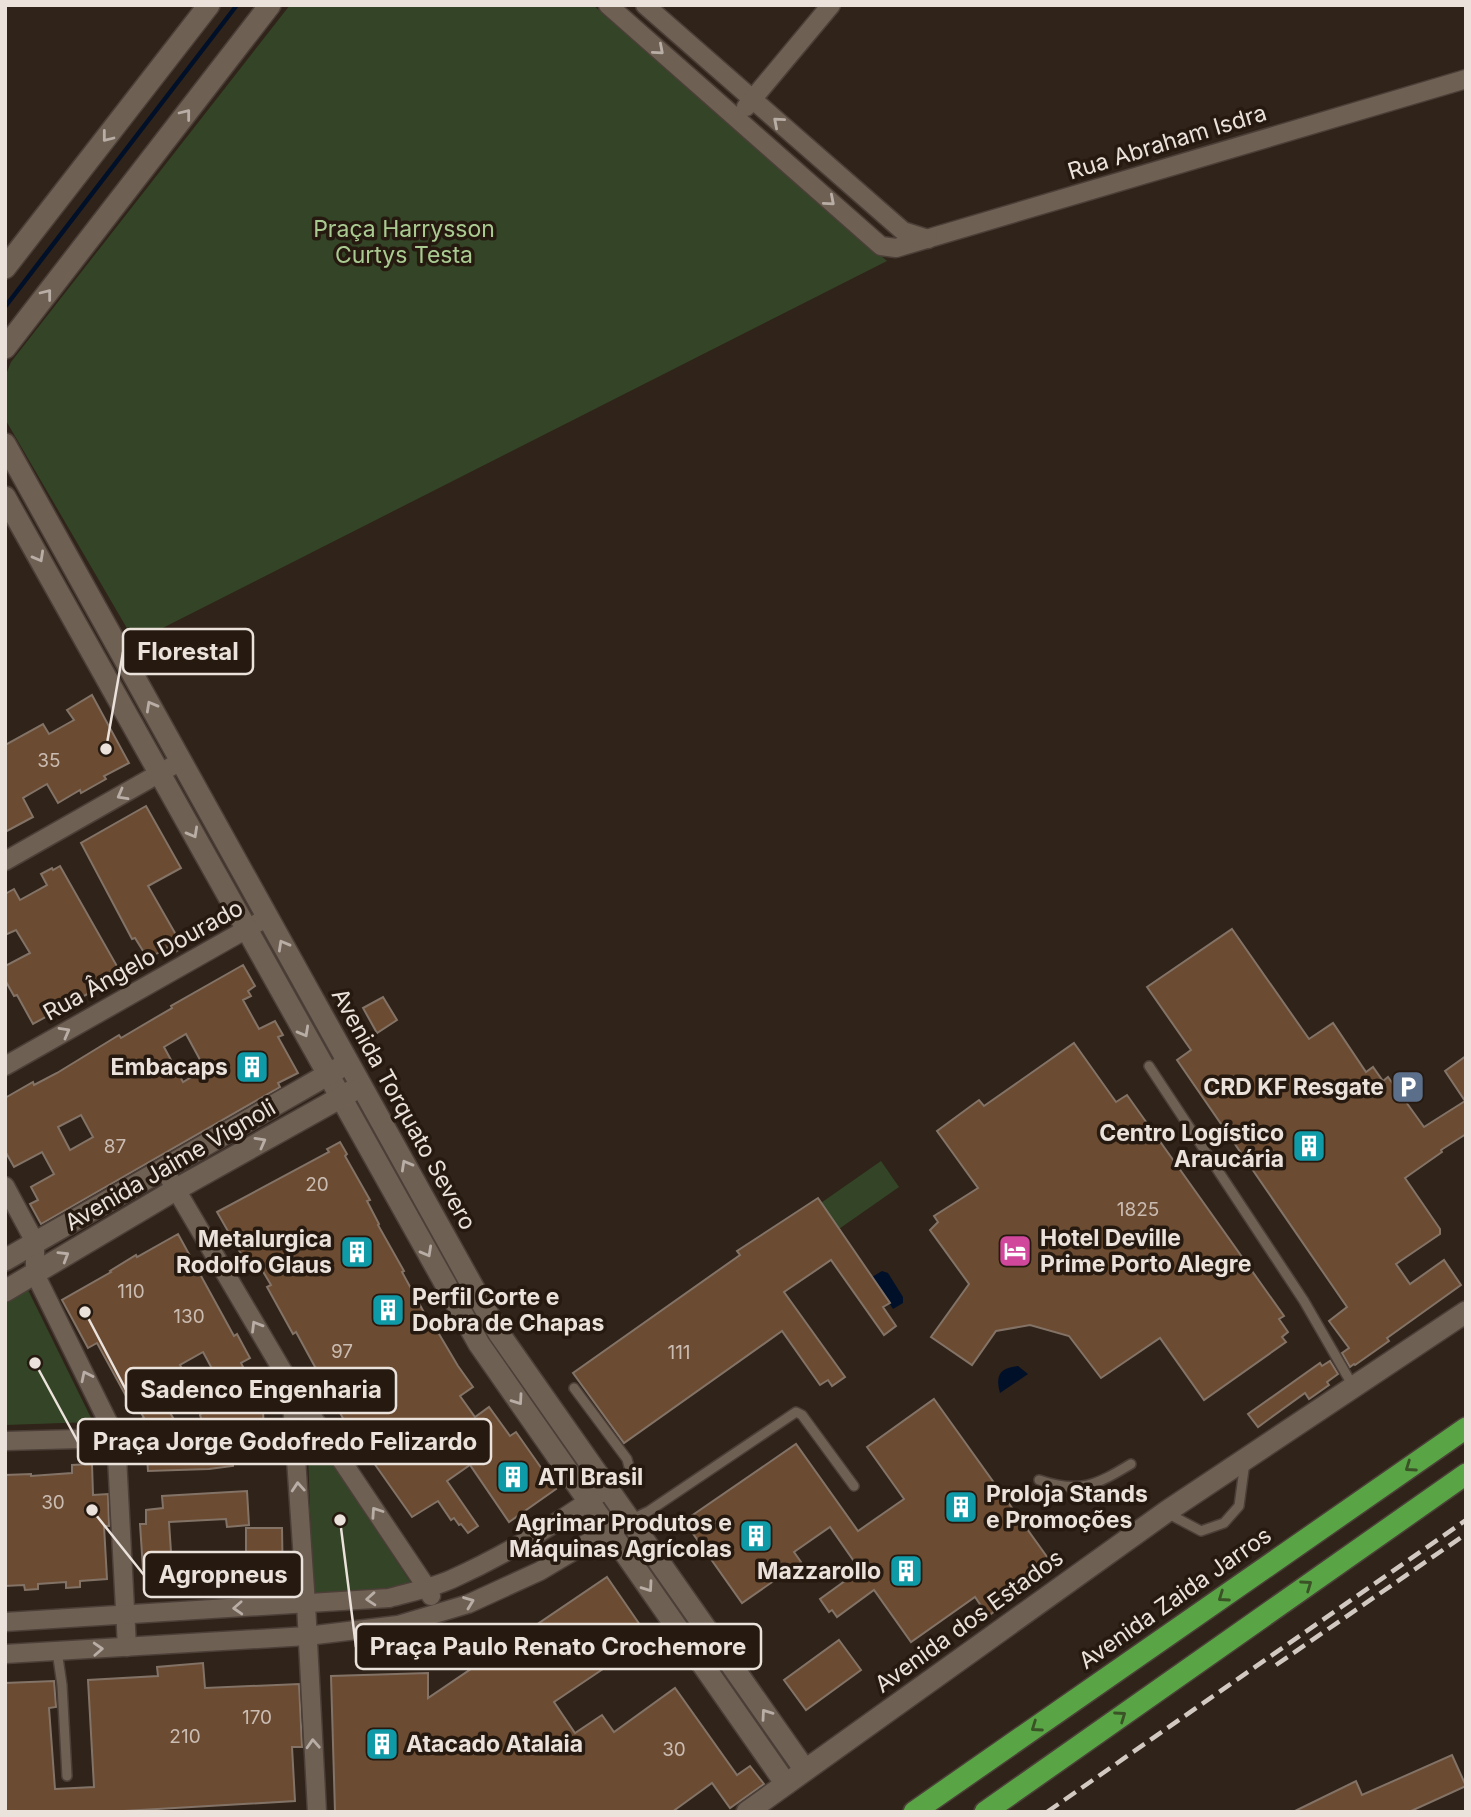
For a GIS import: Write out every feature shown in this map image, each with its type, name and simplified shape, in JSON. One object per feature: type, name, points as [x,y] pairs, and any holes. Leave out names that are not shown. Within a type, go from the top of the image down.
[{"type":"highway","name":"Avenida Zaida Jarros","points":[[914,1812],[1466,1428]]},
{"type":"highway","points":[[985,1812],[1466,1474]]},
{"type":"street","points":[[5,268],[209,5]]},
{"type":"street","points":[[5,348],[270,5]]},
{"type":"street","points":[[608,5],[737,119],[831,5]]},
{"type":"street","points":[[645,5],[903,231],[928,239]]},
{"type":"street","name":"Rua Abraham Isdra","points":[[737,119],[881,246],[896,248],[1466,79]]},
{"type":"street","name":"Avenida Torquato Severo","points":[[5,444],[498,1332],[805,1770]]},
{"type":"street","points":[[5,497],[479,1345],[786,1784]]},
{"type":"street","points":[[5,861],[181,761]]},
{"type":"street","name":"Rua Ângelo Dourado","points":[[5,1066],[268,917]]},
{"type":"street","name":"Avenida Jaime Vignoli","points":[[5,1260],[349,1063]]},
{"type":"street","name":"Avenida Jaime Vignoli","points":[[5,1291],[175,1190],[361,1085]]},
{"type":"street","points":[[164,1170],[290,1385],[428,1588],[438,1613]]},
{"type":"street","points":[[5,1186],[36,1242],[35,1274],[116,1437],[127,1647]]},
{"type":"street","points":[[413,1226],[434,1216]]},
{"type":"street","name":"Avenida dos Estados","points":[[747,1812],[1166,1513],[1466,1312]]},
{"type":"street","points":[[290,1385],[306,1604],[317,1812]]},
{"type":"street","points":[[5,1441],[116,1437]]},
{"type":"street","points":[[5,1622],[389,1598],[453,1579],[520,1544],[608,1489]]},
{"type":"street","points":[[5,1654],[307,1636],[398,1625],[468,1604],[540,1571],[631,1520]]},
{"type":"street","points":[[694,1652],[715,1641]]},
{"type":"lane","points":[[1149,1066],[1304,1301],[1354,1387]]},
{"type":"lane","points":[[574,1388],[627,1459],[630,1469],[626,1476],[608,1489]]},
{"type":"lane","points":[[631,1520],[649,1511],[796,1412],[802,1415],[854,1486]]},
{"type":"lane","points":[[1166,1513],[1201,1531],[1224,1523],[1239,1506],[1245,1459]]},
{"type":"lane","points":[[1039,1480],[1054,1485],[1087,1486],[1104,1481],[1131,1464]]},
{"type":"lane","points":[[57,1651],[62,1685],[66,1776]]},
{"type":"green space","name":"Praça Harrysson Curtys Testa","points":[[290,5],[593,5],[887,261],[135,642],[5,419],[5,377],[11,362]]},
{"type":"green space","points":[[881,1161],[899,1187],[836,1231],[818,1205]]},
{"type":"green space","points":[[28,1290],[93,1422],[5,1425],[5,1303]]},
{"type":"green space","points":[[322,1448],[415,1589],[313,1598],[308,1452]]},
{"type":"water","points":[[882,1271],[888,1273],[903,1297],[903,1303],[893,1309],[872,1277]]},
{"type":"water","points":[[1018,1366],[1028,1374],[1000,1393],[1000,1373]]},
{"type":"building","points":[[92,695],[129,763],[104,776],[106,779],[58,803],[47,784],[23,798],[33,817],[5,832],[5,745],[43,724],[49,734],[74,720],[67,710]]},
{"type":"building","points":[[146,806],[181,868],[148,886],[183,947],[172,954],[168,947],[148,959],[135,938],[132,939],[81,843]]},
{"type":"building","points":[[60,866],[122,975],[33,1024],[5,980],[5,966],[30,953],[16,930],[5,935],[5,894],[14,889],[20,900],[47,885],[41,874]]},
{"type":"building","name":"Centro Logístico Araucária","points":[[1232,929],[1309,1039],[1333,1023],[1366,1072],[1373,1067],[1383,1081],[1388,1077],[1424,1127],[1465,1101],[1445,1071],[1466,1056],[1466,1134],[1405,1178],[1440,1229],[1440,1234],[1396,1264],[1410,1284],[1444,1260],[1461,1285],[1387,1338],[1389,1341],[1350,1367],[1342,1353],[1349,1348],[1329,1321],[1347,1307],[1177,1060],[1191,1050],[1147,987]]},
{"type":"building","points":[[243,965],[255,986],[248,991],[251,996],[243,1000],[259,1029],[275,1021],[283,1035],[278,1037],[298,1073],[278,1083],[280,1087],[41,1224],[30,1204],[38,1200],[31,1187],[54,1174],[42,1152],[14,1167],[5,1151],[5,1098],[33,1082],[34,1085],[57,1073],[119,1035],[121,1038],[172,1008],[171,1006]],"holes":[[[186,1034],[205,1069],[183,1082],[164,1047]],[[81,1115],[93,1137],[70,1150],[58,1127]]]},
{"type":"building","points":[[383,997],[397,1020],[377,1033],[363,1008]]},
{"type":"building","points":[[1074,1043],[1116,1102],[1127,1095],[1284,1316],[1279,1319],[1288,1332],[1282,1337],[1286,1342],[1204,1400],[1160,1338],[1101,1378],[1069,1336],[1030,1325],[996,1331],[972,1365],[931,1337],[969,1284],[930,1230],[938,1222],[934,1216],[978,1188],[937,1131],[979,1100],[984,1106]]},
{"type":"building","points":[[340,1142],[370,1200],[367,1201],[378,1225],[404,1271],[402,1272],[427,1318],[429,1317],[473,1387],[460,1396],[475,1417],[489,1407],[510,1436],[516,1432],[556,1489],[509,1522],[470,1465],[447,1481],[478,1526],[468,1533],[454,1518],[451,1520],[438,1501],[412,1517],[345,1422],[296,1332],[293,1334],[267,1287],[271,1285],[258,1263],[253,1266],[249,1259],[245,1261],[217,1212],[329,1152],[327,1149]]},
{"type":"building","points":[[818,1198],[890,1303],[883,1307],[896,1326],[884,1335],[831,1260],[784,1292],[845,1377],[832,1386],[828,1380],[820,1385],[782,1331],[624,1443],[573,1373],[740,1255],[737,1251]]},
{"type":"building","points":[[178,1234],[234,1336],[237,1334],[250,1358],[241,1363],[253,1387],[256,1385],[266,1403],[264,1404],[267,1410],[263,1411],[265,1448],[232,1452],[233,1466],[148,1471],[147,1457],[161,1456],[144,1428],[146,1427],[141,1419],[144,1418],[130,1393],[126,1396],[97,1343],[88,1348],[62,1300],[136,1255],[137,1257]],"holes":[[[203,1352],[216,1376],[192,1388],[180,1365]],[[192,1388],[205,1430],[183,1435],[165,1404]]]},
{"type":"building","points":[[1330,1361],[1338,1374],[1327,1382],[1329,1385],[1309,1399],[1305,1393],[1258,1427],[1248,1414],[1320,1363],[1322,1366]]},
{"type":"building","points":[[934,1399],[1055,1568],[988,1616],[975,1597],[911,1642],[874,1590],[837,1617],[832,1610],[829,1612],[820,1599],[860,1570],[830,1527],[794,1552],[801,1562],[742,1603],[684,1521],[796,1444],[858,1531],[904,1499],[867,1447]]},
{"type":"building","points":[[92,1464],[93,1495],[108,1494],[109,1526],[104,1526],[107,1579],[80,1581],[80,1587],[66,1588],[66,1582],[38,1584],[38,1589],[25,1590],[24,1585],[5,1586],[5,1475],[72,1473],[72,1465]]},
{"type":"building","points":[[247,1491],[249,1525],[227,1527],[226,1519],[169,1522],[172,1567],[143,1569],[140,1524],[146,1524],[146,1510],[163,1508],[162,1496]]},
{"type":"building","points":[[246,1528],[282,1528],[283,1591],[246,1591]]},
{"type":"building","points":[[607,1577],[649,1638],[554,1702],[575,1733],[602,1715],[614,1732],[675,1688],[737,1775],[750,1766],[764,1784],[730,1808],[712,1783],[672,1812],[335,1812],[331,1676],[428,1673],[428,1698]]},
{"type":"building","points":[[839,1640],[861,1670],[806,1710],[784,1680]]},
{"type":"building","points":[[203,1663],[205,1688],[299,1684],[302,1747],[292,1747],[295,1801],[106,1812],[5,1812],[5,1683],[54,1681],[56,1707],[49,1708],[55,1789],[94,1787],[88,1680],[158,1676],[157,1667]]},
{"type":"building","points":[[1452,1755],[1466,1786],[1409,1812],[1293,1812],[1356,1781],[1362,1795]]},
{"type":"waterway","points":[[5,307],[237,5]]},
{"type":"railway","points":[[1047,1812],[1466,1520]]},
{"type":"railway","points":[[1276,1665],[1466,1534]]},
{"type":"place","name":"Florestal","points":[[106,749]]},
{"type":"place","name":"Embacaps","points":[[252,1067]]},
{"type":"place","name":"CRD KF Resgate","points":[[1408,1087]]},
{"type":"place","name":"Centro Logístico Araucária","points":[[1309,1146]]},
{"type":"place","name":"Hotel Deville Prime Porto Alegre","points":[[1015,1251]]},
{"type":"place","name":"Metalurgica Rodolfo Glaus","points":[[357,1252]]},
{"type":"place","name":"Perfil Corte e Dobra de Chapas","points":[[388,1310]]},
{"type":"place","name":"Sadenco Engenharia","points":[[85,1312]]},
{"type":"place","name":"Praça Jorge Godofredo Felizardo","points":[[35,1363]]},
{"type":"place","name":"ATI Brasil","points":[[513,1477]]},
{"type":"place","name":"Proloja Stands e Promoções","points":[[961,1507]]},
{"type":"place","name":"Agropneus","points":[[92,1510]]},
{"type":"place","name":"Praça Paulo Renato Crochemore","points":[[340,1520]]},
{"type":"place","name":"Agrimar Produtos e Máquinas Agrícolas","points":[[756,1536]]},
{"type":"place","name":"Mazzarollo","points":[[906,1571]]},
{"type":"place","name":"Atacado Atalaia","points":[[382,1744]]}]
